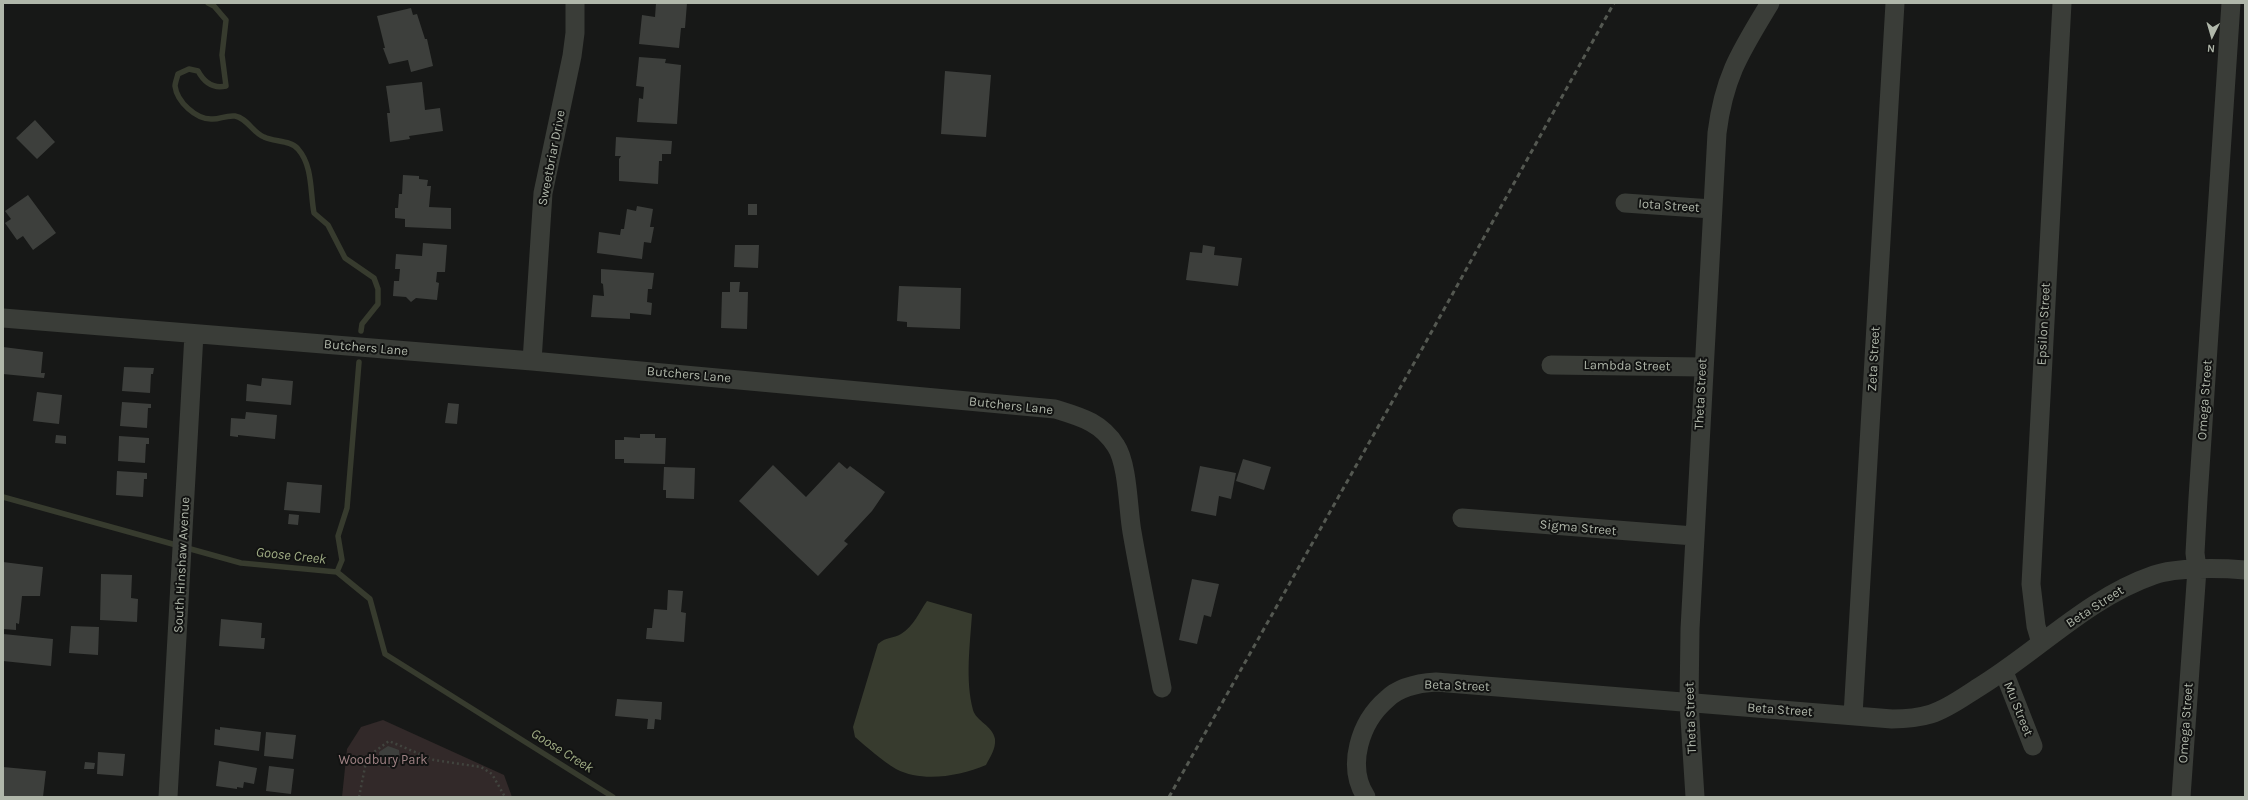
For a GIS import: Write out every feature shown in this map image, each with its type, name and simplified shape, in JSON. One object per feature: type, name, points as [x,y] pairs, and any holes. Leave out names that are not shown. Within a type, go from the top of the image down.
[{"type":"street","name":"Sweetbriar Drive","points":[[532,361],[543,193],[572,56],[575,33],[575,3]]},
{"type":"street","name":"Theta Street","points":[[1695,797],[1689,703],[1694,536],[1712,209],[1720,106],[1736,60],[1770,3]]},
{"type":"street","name":"Zeta Street","points":[[1854,715],[1895,3]]},
{"type":"street","name":"Epsilon Street","points":[[2041,643],[2036,626],[2031,584],[2062,3]]},
{"type":"street","name":"Omega Street","points":[[2181,797],[2197,569],[2195,552],[2198,498],[2231,3]]},
{"type":"street","name":"Iota Street","points":[[1625,203],[1712,209]]},
{"type":"street","name":"Butchers Lane","points":[[3,318],[532,361],[1055,409],[1085,418],[1109,437],[1117,447],[1122,460],[1132,532],[1162,688]]},
{"type":"street","name":"South Hinshaw Avenue","points":[[168,797],[185,523],[194,334]]},
{"type":"street","name":"Lambda Street","points":[[1551,365],[1703,367]]},
{"type":"street","name":"Sigma Street","points":[[1462,518],[1694,536]]},
{"type":"street","name":"Beta Street","points":[[1366,797],[1358,774],[1357,753],[1362,735],[1371,717],[1387,698],[1420,683],[1436,682],[1892,719],[1912,718],[1932,714],[1950,705],[2004,672],[2041,643],[2095,605],[2130,584],[2156,574],[2197,569],[2245,570]]},
{"type":"street","name":"Mu Street","points":[[2004,672],[2033,746]]},
{"type":"path","points":[[359,797],[367,757],[389,741],[434,760],[481,767],[492,774],[505,797]]},
{"type":"green space","name":"Woodbury Park","points":[[383,720],[504,775],[512,797],[342,797],[347,749],[361,727]]},
{"type":"shaded area","points":[[927,601],[972,614],[969,687],[973,710],[977,717],[994,734],[995,739],[994,750],[986,765],[953,775],[929,777],[918,776],[896,769],[855,737],[853,727],[878,644],[906,631]]},
{"type":"building","points":[[656,3],[687,3],[685,28],[681,28],[679,48],[639,44],[642,15],[655,17]]},
{"type":"building","points":[[411,8],[413,15],[417,14],[425,39],[427,39],[433,66],[411,72],[408,60],[389,64],[383,48],[385,48],[377,16]]},
{"type":"building","points":[[639,57],[666,59],[665,63],[681,65],[677,124],[637,122],[639,98],[643,99],[644,87],[636,86]]},
{"type":"building","points":[[945,71],[991,75],[986,137],[941,134]]},
{"type":"building","points":[[422,82],[425,110],[440,108],[443,131],[409,136],[410,139],[390,142],[387,113],[390,113],[386,86]]},
{"type":"building","points":[[35,120],[55,142],[37,159],[16,138]]},
{"type":"building","points":[[616,137],[672,141],[671,154],[662,154],[662,161],[659,161],[658,184],[619,181],[619,159],[621,156],[615,156]]},
{"type":"building","points":[[403,175],[419,176],[419,179],[428,180],[427,186],[431,186],[429,207],[451,208],[451,229],[405,227],[405,219],[395,218],[395,208],[398,208],[399,194],[402,194]]},
{"type":"building","points":[[28,195],[56,233],[33,250],[23,236],[17,240],[5,223],[11,219],[5,211]]},
{"type":"building","points":[[748,204],[757,204],[757,215],[748,215]]},
{"type":"building","points":[[637,206],[653,209],[650,227],[654,227],[651,243],[644,242],[642,259],[597,253],[599,232],[620,235],[621,229],[624,229],[627,209],[636,211]]},
{"type":"building","points":[[423,243],[447,245],[445,272],[437,272],[436,282],[439,283],[437,300],[416,298],[411,302],[406,297],[393,296],[394,281],[399,281],[400,269],[395,269],[396,254],[422,256]]},
{"type":"building","points":[[735,245],[759,245],[758,268],[734,267]]},
{"type":"building","points":[[1203,245],[1215,247],[1214,255],[1242,258],[1238,286],[1186,280],[1190,252],[1202,253]]},
{"type":"building","points":[[601,269],[654,273],[652,289],[648,289],[647,302],[652,303],[651,315],[630,313],[630,319],[591,317],[593,295],[604,296],[603,284],[601,283]]},
{"type":"building","points":[[730,282],[740,282],[739,292],[748,292],[747,329],[721,328],[722,292],[730,292]]},
{"type":"building","points":[[899,286],[961,288],[960,329],[907,327],[907,322],[897,321]]},
{"type":"building","points":[[3,347],[43,352],[41,373],[45,373],[44,378],[3,374]]},
{"type":"building","points":[[124,367],[154,368],[153,374],[151,374],[150,393],[122,391]]},
{"type":"building","points":[[262,378],[293,381],[291,405],[246,401],[247,384],[261,386]]},
{"type":"building","points":[[37,392],[62,395],[59,424],[33,421]]},
{"type":"building","points":[[122,402],[151,404],[151,408],[148,408],[147,428],[120,426]]},
{"type":"building","points":[[448,403],[459,404],[457,424],[445,423]]},
{"type":"building","points":[[246,412],[277,415],[275,439],[238,435],[238,437],[230,436],[231,418],[245,419]]},
{"type":"building","points":[[640,434],[655,434],[655,438],[666,438],[665,464],[624,463],[624,459],[615,459],[615,440],[624,440],[624,437],[640,438]]},
{"type":"building","points":[[56,435],[66,436],[66,444],[55,443]]},
{"type":"building","points":[[119,436],[149,438],[149,444],[146,444],[145,463],[118,461]]},
{"type":"building","points":[[1243,459],[1271,467],[1264,490],[1236,481]]},
{"type":"building","points":[[839,462],[847,469],[850,466],[885,492],[872,511],[844,541],[848,544],[818,576],[739,501],[773,465],[806,497]]},
{"type":"building","points":[[1200,466],[1236,473],[1231,499],[1219,496],[1216,516],[1191,511]]},
{"type":"building","points":[[664,467],[695,468],[694,499],[666,498],[666,490],[663,490]]},
{"type":"building","points":[[117,471],[147,473],[147,479],[144,479],[143,497],[116,495]]},
{"type":"building","points":[[287,482],[322,485],[320,513],[284,510]]},
{"type":"building","points":[[289,514],[299,515],[298,525],[288,524]]},
{"type":"building","points":[[3,562],[43,567],[40,596],[22,596],[19,624],[16,623],[16,630],[3,629]]},
{"type":"building","points":[[101,574],[132,575],[131,598],[138,599],[137,622],[100,620]]},
{"type":"building","points":[[1192,579],[1219,584],[1211,617],[1204,615],[1197,644],[1179,640]]},
{"type":"building","points":[[668,590],[683,591],[681,612],[686,613],[684,642],[646,639],[647,628],[652,628],[654,609],[667,610]]},
{"type":"building","points":[[221,619],[262,623],[261,638],[265,638],[264,649],[219,646]]},
{"type":"building","points":[[71,626],[99,627],[98,655],[69,653]]},
{"type":"building","points":[[3,634],[53,639],[51,666],[3,661]]},
{"type":"building","points":[[617,699],[662,702],[661,720],[655,719],[654,729],[647,729],[648,719],[615,716]]},
{"type":"building","points":[[220,727],[261,732],[259,751],[214,745],[215,729],[220,730]]},
{"type":"building","points":[[266,732],[296,735],[293,759],[264,756]]},
{"type":"building","points":[[388,746],[399,750],[400,761],[391,768],[380,763],[379,752]]},
{"type":"building","points":[[98,752],[125,754],[123,776],[97,774]]},
{"type":"building","points":[[219,761],[257,768],[254,784],[244,782],[243,788],[237,787],[237,789],[216,786]]},
{"type":"building","points":[[85,762],[95,763],[94,769],[84,769]]},
{"type":"building","points":[[269,766],[294,769],[291,794],[266,791]]},
{"type":"building","points":[[3,767],[46,771],[43,797],[3,797]]},
{"type":"waterway","points":[[208,3],[214,6],[226,20],[222,55],[226,86],[221,87],[209,84],[198,71],[189,69],[178,74],[175,86],[179,98],[188,108],[199,116],[214,119],[231,116],[239,117],[247,122],[260,135],[268,139],[291,144],[298,149],[303,156],[309,171],[314,213],[328,225],[345,258],[374,278],[378,289],[378,304],[362,324],[361,331]]},
{"type":"waterway","points":[[337,572],[342,560],[338,536],[347,508],[359,362]]},
{"type":"waterway","name":"Goose Creek","points":[[3,497],[241,563],[337,572],[370,599],[385,654],[613,797]]},
{"type":"railway","points":[[1169,797],[1422,349],[1614,3]]}]
